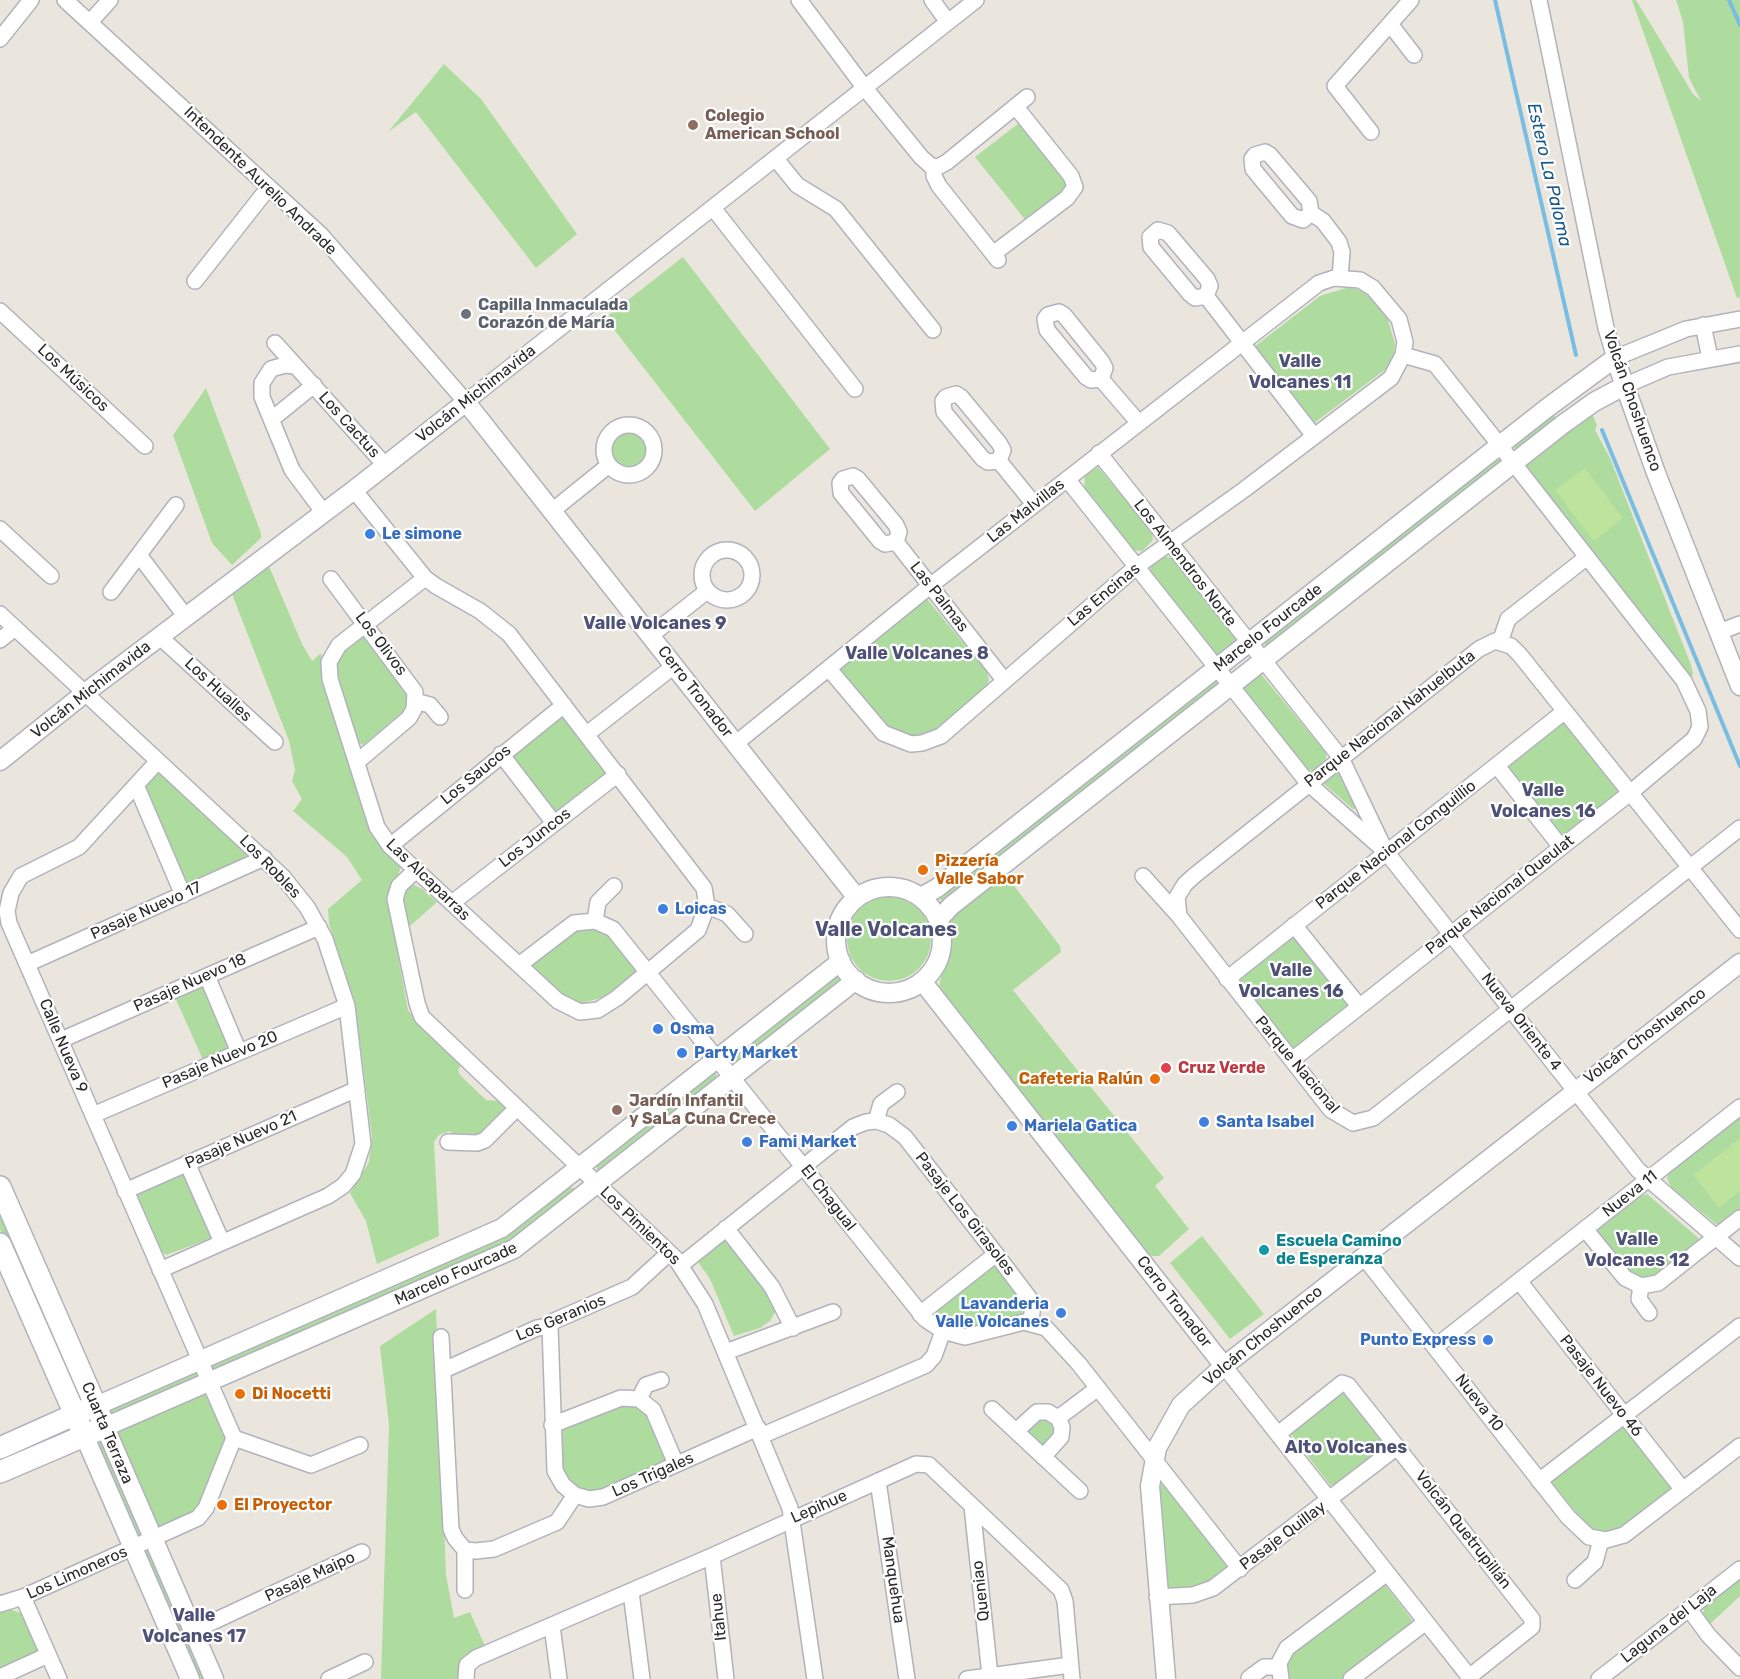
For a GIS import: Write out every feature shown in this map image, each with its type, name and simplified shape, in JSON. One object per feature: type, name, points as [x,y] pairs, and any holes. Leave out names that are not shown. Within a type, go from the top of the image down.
[{"type":"main road","name":"Cuarta Terraza","points":[[0,1187],[105,1426]]},
{"type":"main road","name":"Cuarta Terraza","points":[[0,1244],[84,1436]]},
{"type":"main road","name":"Marcelo Fourcade","points":[[0,1448],[96,1406]]},
{"type":"main road","name":"Marcelo Fourcade","points":[[0,1472],[105,1426]]},
{"type":"street","points":[[0,39],[31,0]]},
{"type":"street","name":"Intendente Aurelio Andrade","points":[[65,0],[321,235],[466,402]]},
{"type":"street","points":[[90,22],[110,0]]},
{"type":"street","points":[[800,0],[864,87],[921,158],[934,167]]},
{"type":"street","points":[[932,0],[948,22]]},
{"type":"street","name":"Volcán Michimavida","points":[[0,761],[85,693],[354,490],[976,0]]},
{"type":"street","points":[[1371,132],[1335,86],[1412,0]]},
{"type":"street","name":"Volcán Choshuenco","points":[[1539,0],[1606,328],[1624,386],[1719,632],[1733,649],[1740,686]]},
{"type":"street","points":[[1390,24],[1414,55]]},
{"type":"street","points":[[1021,102],[1071,176],[1075,187],[1067,198],[995,257],[939,186],[934,176],[934,167],[947,162],[1021,102]]},
{"type":"street","points":[[1311,213],[1304,220],[1292,216],[1253,169],[1252,159],[1255,155],[1265,152],[1270,155],[1309,201],[1311,213],[1323,221],[1339,242],[1342,252],[1340,278],[1360,280],[1373,288],[1388,303],[1403,330],[1403,355]]},
{"type":"street","points":[[776,159],[797,184],[837,209],[933,330]]},
{"type":"street","points":[[195,281],[269,187]]},
{"type":"street","points":[[713,208],[855,389]]},
{"type":"street","points":[[1163,230],[1176,242],[1207,279],[1210,285],[1206,296],[1195,298],[1151,247],[1150,237],[1153,233],[1163,230]]},
{"type":"street","name":"Las Malvillas","points":[[735,744],[1138,422],[1319,283],[1340,278]]},
{"type":"street","points":[[1206,296],[1314,436]]},
{"type":"street","name":"Los Músicos","points":[[0,310],[145,446]]},
{"type":"street","points":[[1059,312],[1064,315],[1102,362],[1105,368],[1101,379],[1091,380],[1079,369],[1047,330],[1045,319],[1048,315],[1059,312]]},
{"type":"street","points":[[1615,358],[1652,340],[1703,325],[1740,319]]},
{"type":"street","points":[[1703,325],[1710,358]]},
{"type":"street","name":"Los Cactus","points":[[275,343],[385,465]]},
{"type":"street","points":[[1624,386],[1668,367],[1740,354]]},
{"type":"street","name":"Las Encinas","points":[[829,669],[876,727],[893,739],[911,744],[922,743],[941,736],[1136,567],[1391,378],[1403,355]]},
{"type":"street","name":"Parque Nacional Queulat","points":[[1292,1060],[1630,793],[1699,733],[1700,720],[1684,681],[1514,463],[1435,364],[1403,355]]},
{"type":"street","name":"Marcelo Fourcade","points":[[921,897],[937,888],[1615,358]]},
{"type":"street","points":[[294,366],[278,366],[265,376],[262,397],[292,470],[324,513]]},
{"type":"street","points":[[1101,379],[1138,422]]},
{"type":"street","name":"Los Cactus","points":[[272,419],[314,385]]},
{"type":"street","name":"Marcelo Fourcade","points":[[938,920],[951,906],[1514,463],[1594,402],[1624,386]]},
{"type":"street","points":[[956,394],[969,406],[999,443],[1002,450],[999,461],[988,462],[944,412],[943,401],[946,397],[956,394]]},
{"type":"street","name":"Cerro Tronador","points":[[466,402],[857,898]]},
{"type":"street","name":"Los Almendros Norte","points":[[1099,453],[1341,758],[1387,853]]},
{"type":"street","points":[[999,461],[1034,504]]},
{"type":"street","points":[[552,511],[609,465]]},
{"type":"street","name":"Las Palmas","points":[[853,476],[858,479],[896,525],[900,532],[896,542],[885,544],[880,541],[841,494],[840,483],[843,479],[853,476]]},
{"type":"street","points":[[1067,479],[1308,783],[1387,853]]},
{"type":"street","points":[[354,490],[425,578],[480,611],[508,633],[700,880],[707,906],[727,914],[745,934]]},
{"type":"street","points":[[111,592],[176,505]]},
{"type":"street","points":[[0,529],[51,576]]},
{"type":"street","name":"Las Palmas","points":[[896,542],[1004,680]]},
{"type":"street","points":[[138,555],[186,617]]},
{"type":"street","points":[[1587,557],[1508,619],[1500,642],[1515,650],[1740,930]]},
{"type":"street","name":"Las Alcaparras","points":[[425,578],[339,645],[329,662],[330,679],[377,828],[390,846],[564,1006],[590,1012],[608,1005],[698,930],[707,906]]},
{"type":"street","name":"Los Olivos","points":[[331,579],[412,687],[415,701]]},
{"type":"street","points":[[650,636],[707,591]]},
{"type":"street","name":"Los Robles","points":[[0,614],[264,858],[297,892],[319,927],[331,954],[346,1006],[363,1144],[357,1166],[348,1180],[328,1196],[160,1270]]},
{"type":"street","points":[[1719,632],[1740,624]]},
{"type":"street","points":[[0,640],[15,628]]},
{"type":"street","name":"Los Hualles","points":[[160,637],[275,742]]},
{"type":"street","name":"Parque Nacional Nahuelbuta","points":[[1179,916],[1176,902],[1185,885],[1308,783],[1479,649],[1489,642],[1500,642]]},
{"type":"street","points":[[587,734],[674,666]]},
{"type":"street","points":[[357,762],[409,718],[415,701],[430,705],[440,717]]},
{"type":"street","name":"Los Saucos","points":[[390,846],[564,705]]},
{"type":"street","name":"Parque Nacional Conguillio","points":[[1227,979],[1565,711]]},
{"type":"street","points":[[501,754],[554,823]]},
{"type":"street","name":"Calle Nueva 9","points":[[158,761],[79,847],[28,871],[14,886],[8,902],[9,923],[234,1438]]},
{"type":"street","points":[[1497,766],[1561,847]]},
{"type":"street","name":"Los Juncos","points":[[452,903],[618,774]]},
{"type":"street","points":[[136,785],[183,894]]},
{"type":"street","points":[[1511,1010],[1740,828]]},
{"type":"street","name":"Nueva Oriente 4","points":[[1387,853],[1648,1180],[1740,1258]]},
{"type":"street","name":"Pasaje Nuevo 17","points":[[27,964],[264,858]]},
{"type":"street","name":"Los Pimientos","points":[[416,870],[399,886],[395,899],[419,1011],[430,1026],[669,1252],[697,1289],[787,1498],[815,1679]]},
{"type":"street","name":"Parque Nacional","points":[[1143,876],[1179,916],[1331,1110],[1353,1123],[1373,1118],[1511,1010]]},
{"type":"street","points":[[519,965],[574,923],[595,921],[598,902],[614,886]]},
{"type":"street","points":[[889,887],[911,891],[921,897],[938,920],[942,931],[941,953],[936,964],[922,981],[912,988],[889,992],[866,987],[855,980],[841,961],[838,950],[838,927],[848,906],[857,898],[877,888],[889,887]]},
{"type":"street","name":"El Chagual","points":[[595,921],[617,933],[920,1314],[943,1331],[958,1336],[972,1337],[1016,1323],[1031,1322]]},
{"type":"street","points":[[1294,925],[1359,1006]]},
{"type":"street","name":"Pasaje Nuevo 18","points":[[60,1040],[319,927]]},
{"type":"street","name":"Marcelo Fourcade","points":[[96,1406],[502,1228],[841,961]]},
{"type":"street","name":"Volcán Choshuenco","points":[[1166,1679],[1150,1513],[1150,1486],[1162,1436],[1181,1405],[1224,1366],[1574,1090],[1740,963]]},
{"type":"street","points":[[207,976],[239,1052]]},
{"type":"street","name":"Marcelo Fourcade","points":[[105,1426],[514,1249],[855,980]]},
{"type":"street","name":"Cerro Tronador","points":[[922,981],[1470,1678]]},
{"type":"street","name":"Pasaje Nuevo 20","points":[[93,1115],[346,1006]]},
{"type":"street","name":"Pasaje Nuevo 21","points":[[125,1191],[357,1089]]},
{"type":"street","points":[[681,1265],[853,1127],[876,1121],[881,1104],[897,1092]]},
{"type":"street","name":"Nueva 11","points":[[1436,1347],[1740,1107]]},
{"type":"street","points":[[448,1142],[477,1143],[485,1140],[517,1108]]},
{"type":"street","name":"Pasaje Los Girasoles","points":[[876,1121],[889,1125],[905,1137],[1032,1300],[1031,1322]]},
{"type":"street","points":[[187,1163],[222,1242]]},
{"type":"street","points":[[1585,1229],[1625,1278],[1641,1286],[1658,1282],[1740,1218]]},
{"type":"street","points":[[726,1228],[772,1287],[793,1328]]},
{"type":"street","name":"Los Geranios","points":[[444,1370],[537,1328],[550,1326],[554,1321],[632,1287],[669,1252]]},
{"type":"street","points":[[920,1314],[996,1254]]},
{"type":"street","name":"Nueva 10","points":[[1364,1256],[1576,1527],[1590,1537],[1601,1540]]},
{"type":"street","name":"Pasaje Nuevo 46","points":[[1519,1281],[1683,1490]]},
{"type":"street","points":[[1641,1286],[1639,1299],[1649,1313]]},
{"type":"street","points":[[325,1306],[335,1328]]},
{"type":"street","points":[[726,1352],[832,1312]]},
{"type":"street","points":[[1031,1322],[1042,1325],[1055,1335],[1240,1569]]},
{"type":"street","points":[[465,1550],[494,1549],[553,1524],[561,1519],[575,1495],[563,1485],[555,1471],[550,1326]]},
{"type":"street","points":[[1539,1481],[1740,1326]]},
{"type":"street","name":"Los Trigales","points":[[575,1495],[589,1499],[603,1497],[676,1464],[926,1365],[934,1356],[943,1331]]},
{"type":"street","points":[[441,1337],[451,1528],[455,1538],[465,1550],[465,1590]]},
{"type":"street","points":[[639,1399],[646,1385],[661,1380]]},
{"type":"street","name":"Volcán Quetrupillán","points":[[1278,1434],[1345,1383],[1397,1447],[1533,1623],[1470,1678]]},
{"type":"street","points":[[1058,1418],[1098,1388]]},
{"type":"street","points":[[552,1425],[621,1398],[639,1399],[653,1410],[676,1464]]},
{"type":"street","points":[[993,1409],[1080,1491]]},
{"type":"street","points":[[1016,1431],[1037,1412],[1048,1412],[1058,1418],[1062,1427],[1061,1437],[1043,1457]]},
{"type":"street","name":"Cuarta Terraza","points":[[105,1426],[214,1679]]},
{"type":"street","name":"Cuarta Terraza","points":[[84,1436],[190,1679]]},
{"type":"street","points":[[234,1438],[311,1466],[360,1445]]},
{"type":"street","name":"Los Limoneros","points":[[0,1605],[154,1540],[201,1515],[212,1495],[234,1438]]},
{"type":"street","points":[[1575,1580],[1595,1562],[1601,1540],[1624,1535],[1740,1446]]},
{"type":"street","name":"Pasaje Quillay","points":[[1157,1597],[1208,1591],[1240,1569],[1307,1514],[1330,1500],[1397,1447]]},
{"type":"street","name":"Lepihue","points":[[466,1675],[470,1661],[476,1658],[631,1592],[916,1464],[929,1465],[1061,1590],[1065,1601],[1071,1672]]},
{"type":"street","name":"Manquehua","points":[[878,1481],[907,1679]]},
{"type":"street","name":"Queniao","points":[[972,1506],[990,1676]]},
{"type":"street","name":"Pasaje Maipo","points":[[194,1631],[362,1552]]},
{"type":"street","name":"Itahue","points":[[712,1556],[726,1679]]},
{"type":"street","name":"Laguna del Laja","points":[[1599,1679],[1740,1569]]},
{"type":"street","points":[[1249,1678],[1264,1667],[1280,1673],[1280,1658],[1287,1648],[1387,1573]]},
{"type":"street","points":[[631,1592],[642,1679]]},
{"type":"street","points":[[23,1597],[59,1679]]},
{"type":"street","points":[[1689,1609],[1709,1636],[1740,1668]]},
{"type":"street","points":[[1351,1679],[1426,1622]]},
{"type":"street","points":[[552,1626],[559,1679]]},
{"type":"street","points":[[0,1677],[48,1655]]},
{"type":"street","points":[[328,1679],[365,1662]]},
{"type":"street","points":[[967,1679],[1071,1672]]},
{"type":"green space","points":[[1632,0],[1636,0],[1693,94],[1701,101],[1689,78],[1683,22],[1676,0],[1740,0],[1740,297],[1737,298]]},
{"type":"green space","points":[[444,64],[481,99],[577,234],[536,268],[416,112],[388,132]]},
{"type":"green space","points":[[1019,123],[1071,190],[1028,223],[975,157]]},
{"type":"green space","points":[[683,257],[830,449],[755,511],[605,318]]},
{"type":"green space","points":[[1349,287],[1362,291],[1376,303],[1388,320],[1395,344],[1394,355],[1386,369],[1313,424],[1254,347],[1320,296]]},
{"type":"green space","points":[[206,388],[261,533],[261,538],[232,565],[212,543],[173,435]]},
{"type":"green space","points":[[1591,411],[1597,425],[1595,430],[1610,458],[1691,665],[1693,674],[1691,677],[1688,677],[1525,470],[1527,460]]},
{"type":"green space","points":[[1553,414],[1557,419],[1517,451],[1515,449],[1513,444]]},
{"type":"green space","points":[[629,430],[643,436],[649,450],[643,464],[629,470],[615,464],[609,450],[615,436]]},
{"type":"green space","points":[[1498,457],[1502,463],[1267,646],[1265,645],[1264,641]]},
{"type":"green space","points":[[1098,467],[1152,532],[1153,540],[1142,551],[1132,550],[1084,489],[1085,476]]},
{"type":"green space","points":[[1585,468],[1623,518],[1594,541],[1555,490]]},
{"type":"green space","points":[[1162,555],[1174,559],[1236,639],[1235,645],[1222,656],[1215,654],[1150,572],[1151,563]]},
{"type":"green space","points":[[269,566],[302,644],[312,661],[321,653],[323,683],[370,833],[401,867],[388,903],[408,1010],[420,1026],[461,1065],[458,1070],[460,1075],[486,1100],[502,1101],[506,1108],[505,1115],[483,1136],[461,1141],[450,1131],[439,1135],[434,1142],[439,1236],[377,1264],[366,1221],[350,1193],[369,1162],[372,1137],[355,1002],[329,924],[328,909],[362,880],[347,857],[293,811],[302,799],[292,781],[295,770],[289,741],[232,594]]},
{"type":"green space","points":[[927,599],[987,672],[989,680],[986,688],[939,729],[913,738],[886,728],[840,671],[841,666],[922,600]]},
{"type":"green space","points":[[365,634],[406,686],[409,699],[404,711],[363,745],[357,742],[336,667],[337,659]]},
{"type":"green space","points":[[1260,673],[1326,753],[1326,760],[1315,770],[1308,770],[1244,689],[1244,685]]},
{"type":"green space","points":[[1214,679],[1219,684],[944,901],[940,900],[939,895]]},
{"type":"green space","points":[[559,718],[566,718],[606,769],[605,776],[559,812],[553,811],[514,761],[514,752]]},
{"type":"green space","points":[[1563,719],[1622,793],[1561,839],[1503,767]]},
{"type":"green space","points":[[1335,772],[1339,773],[1355,805],[1354,810],[1323,783]]},
{"type":"green space","points":[[158,773],[164,775],[248,854],[248,860],[185,889],[141,788]]},
{"type":"green space","points":[[1005,874],[1060,946],[1061,952],[1013,990],[1164,1178],[1155,1186],[1189,1229],[1159,1256],[1152,1256],[1146,1252],[939,986],[952,948],[949,920]]},
{"type":"green space","points":[[414,885],[437,902],[408,928],[403,899],[406,889]]},
{"type":"green space","points":[[881,897],[897,897],[913,904],[924,915],[931,931],[928,955],[919,969],[897,981],[881,981],[865,974],[854,963],[847,947],[847,931],[854,915],[865,904]]},
{"type":"green space","points":[[587,926],[605,930],[638,971],[605,997],[582,1003],[566,998],[532,967],[533,960],[571,929]]},
{"type":"green space","points":[[1294,931],[1353,1005],[1295,1052],[1236,977]]},
{"type":"green space","points":[[835,977],[840,978],[840,983],[733,1067],[729,1063]]},
{"type":"green space","points":[[206,981],[235,1048],[204,1062],[174,995]]},
{"type":"green space","points":[[715,1073],[718,1078],[600,1172],[597,1170],[597,1165]]},
{"type":"green space","points":[[1740,1118],[1740,1139],[1694,1175],[1719,1207],[1740,1190],[1740,1211],[1721,1225],[1716,1224],[1671,1187],[1667,1178],[1670,1172]]},
{"type":"green space","points":[[1740,1139],[1740,1190],[1719,1207],[1693,1175]]},
{"type":"green space","points":[[186,1171],[217,1236],[166,1255],[161,1251],[134,1191]]},
{"type":"green space","points":[[569,1187],[576,1189],[524,1236],[214,1372],[211,1368],[212,1363],[509,1235]]},
{"type":"green space","points":[[1647,1194],[1702,1241],[1652,1279],[1632,1278],[1596,1232],[1598,1228]]},
{"type":"green space","points":[[0,1206],[56,1341],[22,1279],[0,1229]]},
{"type":"green space","points":[[726,1235],[775,1296],[777,1309],[770,1321],[760,1328],[734,1336],[710,1279],[696,1259]]},
{"type":"green space","points":[[1202,1236],[1264,1314],[1230,1339],[1170,1263]]},
{"type":"green space","points":[[996,1263],[1030,1303],[1027,1314],[972,1330],[949,1328],[935,1318],[938,1309]]},
{"type":"green space","points":[[436,1309],[446,1575],[454,1618],[470,1612],[485,1646],[459,1679],[381,1679],[389,1425],[380,1346]]},
{"type":"green space","points":[[196,1372],[199,1379],[114,1416],[111,1415],[109,1410],[112,1407]]},
{"type":"green space","points":[[1343,1389],[1386,1440],[1386,1445],[1385,1450],[1334,1486],[1330,1485],[1291,1434],[1291,1430]]},
{"type":"green space","points":[[206,1391],[227,1434],[210,1485],[196,1512],[159,1528],[117,1433],[119,1429]]},
{"type":"green space","points":[[628,1401],[645,1406],[667,1457],[665,1461],[602,1490],[590,1492],[579,1489],[570,1483],[562,1471],[561,1431],[567,1425]]},
{"type":"green space","points":[[1046,1415],[1059,1430],[1046,1445],[1042,1445],[1029,1435],[1029,1426]]},
{"type":"green space","points":[[1624,1423],[1672,1488],[1625,1525],[1614,1532],[1605,1533],[1596,1531],[1584,1522],[1550,1481]]},
{"type":"green space","points":[[102,1438],[142,1534],[140,1536],[137,1537],[95,1439]]},
{"type":"green space","points":[[1163,1482],[1228,1568],[1197,1590],[1171,1590],[1167,1585],[1158,1490]]},
{"type":"green space","points":[[149,1550],[207,1679],[197,1679],[143,1551]]},
{"type":"green space","points":[[1740,1579],[1740,1596],[1710,1624],[1703,1615],[1704,1608]]},
{"type":"green space","points":[[1377,1584],[1385,1585],[1412,1620],[1411,1625],[1345,1679],[1286,1679],[1283,1660]]},
{"type":"green space","points":[[12,1610],[23,1614],[43,1650],[0,1673],[0,1611]]},
{"type":"waterway","name":"Estero La Paloma","points":[[1495,0],[1576,355]]},
{"type":"waterway","points":[[1729,0],[1740,25]]},
{"type":"waterway","name":"Estero La Paloma","points":[[1602,430],[1740,766]]},
{"type":"place","name":"Colegio American School","points":[[693,125]]},
{"type":"place","name":"Capilla Inmaculada Corazón de María","points":[[466,314]]},
{"type":"place","name":"Le simone","points":[[370,534]]},
{"type":"place","name":"Pizzería Valle Sabor","points":[[923,870]]},
{"type":"place","name":"Loicas","points":[[663,909]]},
{"type":"place","name":"Osma","points":[[658,1029]]},
{"type":"place","name":"Party Market","points":[[682,1053]]},
{"type":"place","name":"Cruz Verde","points":[[1166,1068]]},
{"type":"place","name":"Cafeteria Ralún","points":[[1155,1079]]},
{"type":"place","name":"Jardín Infantil y SaLa Cuna Crece","points":[[617,1110]]},
{"type":"place","name":"Santa Isabel","points":[[1204,1122]]},
{"type":"place","name":"Mariela Gatica","points":[[1012,1126]]},
{"type":"place","name":"Fami Market","points":[[747,1142]]},
{"type":"place","name":"Escuela Camino de Esperanza","points":[[1264,1250]]},
{"type":"place","name":"Lavanderia Valle Volcanes","points":[[1061,1313]]},
{"type":"place","name":"Punto Express","points":[[1488,1340]]},
{"type":"place","name":"Di Nocetti","points":[[240,1394]]},
{"type":"place","name":"El Proyector","points":[[222,1505]]},
{"type":"district","name":"Valle Volcanes 11","points":[[1300,372]]},
{"type":"district","name":"Valle Volcanes 9","points":[[655,624]]},
{"type":"district","name":"Valle Volcanes 8","points":[[917,654]]},
{"type":"district","name":"Valle Volcanes 16","points":[[1543,801]]},
{"type":"district","name":"Valle Volcanes","points":[[886,930]]},
{"type":"district","name":"Valle Volcanes 16","points":[[1291,981]]},
{"type":"district","name":"Valle Volcanes 12","points":[[1637,1250]]},
{"type":"district","name":"Alto Volcanes","points":[[1346,1448]]},
{"type":"district","name":"Valle Volcanes 17","points":[[194,1626]]}]
